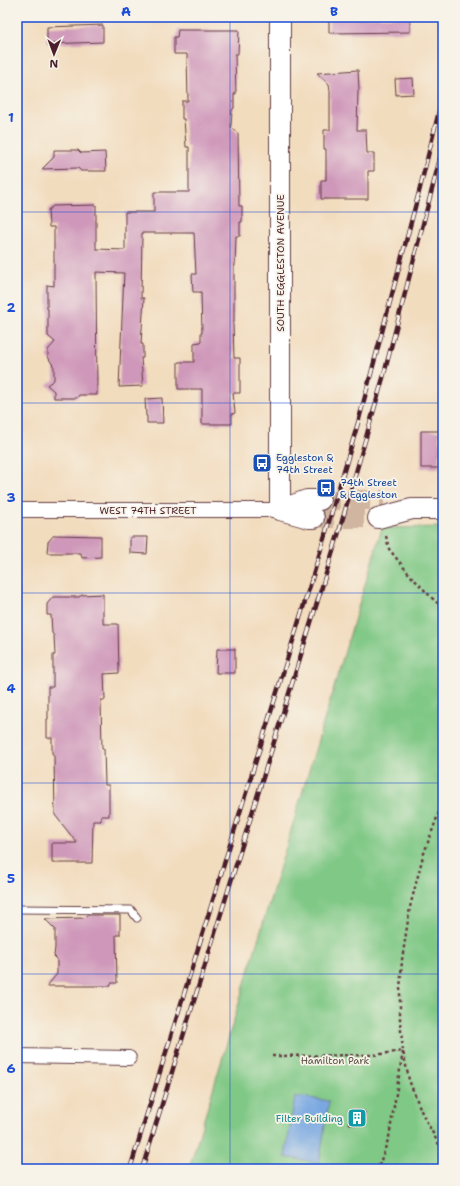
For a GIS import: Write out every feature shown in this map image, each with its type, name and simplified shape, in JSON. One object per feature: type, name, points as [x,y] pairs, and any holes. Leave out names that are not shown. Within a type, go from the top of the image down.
[{"type":"street","name":"SOUTH EGGLESTON AVENUE","points":[[280,17],[280,510]]},
{"type":"street","name":"WEST 74TH STREET","points":[[17,510],[280,510],[309,518],[317,509]]},
{"type":"street","points":[[381,509],[443,509]]},
{"type":"street","points":[[17,1056],[129,1058]]},
{"type":"lane","points":[[17,909],[131,910],[137,918]]},
{"type":"path","points":[[386,536],[389,549],[408,574],[443,608]]},
{"type":"path","points":[[443,801],[423,856],[410,907],[402,960],[400,991],[400,1021],[403,1051],[409,1080],[422,1113],[443,1152]]},
{"type":"path","points":[[272,1056],[374,1055],[403,1051]]},
{"type":"path","points":[[378,1169],[389,1137],[403,1051]]},
{"type":"green space","name":"Hamilton Park","points":[[443,527],[443,1169],[189,1169],[382,528]]},
{"type":"water","points":[[295,1096],[329,1101],[319,1163],[285,1157]]},
{"type":"building","points":[[329,17],[410,17],[410,32],[329,33]]},
{"type":"building","points":[[103,25],[103,42],[47,44],[47,27]]},
{"type":"building","points":[[178,30],[239,30],[238,54],[235,54],[236,94],[234,94],[234,108],[232,110],[231,127],[238,133],[239,206],[242,206],[240,236],[236,236],[233,323],[234,358],[240,358],[240,393],[233,393],[235,413],[232,414],[232,424],[202,424],[202,389],[178,389],[178,362],[194,362],[194,343],[201,342],[202,333],[201,292],[193,292],[192,274],[196,274],[194,233],[142,233],[141,298],[144,298],[141,344],[143,344],[143,358],[141,358],[143,386],[119,387],[124,273],[96,272],[97,395],[79,395],[77,398],[54,398],[54,391],[47,385],[54,380],[54,367],[48,357],[48,350],[55,342],[48,336],[47,285],[54,286],[54,227],[49,227],[48,210],[53,206],[96,205],[96,249],[125,250],[125,212],[154,212],[154,192],[189,192],[189,147],[186,147],[184,119],[182,119],[182,101],[188,101],[187,54],[174,54],[174,37],[177,37]]},
{"type":"building","points":[[358,70],[359,90],[357,130],[366,130],[367,153],[374,153],[374,171],[368,171],[368,199],[321,199],[321,180],[326,180],[326,149],[324,149],[324,130],[330,130],[330,91],[329,84],[317,73]]},
{"type":"building","points":[[413,78],[414,94],[396,95],[395,79]]},
{"type":"building","points":[[54,150],[78,150],[81,153],[105,152],[106,171],[81,171],[78,168],[42,169],[54,157]]},
{"type":"building","points":[[162,398],[163,423],[147,423],[145,399]]},
{"type":"building","points":[[421,431],[439,431],[439,441],[443,445],[443,450],[439,454],[439,468],[421,468]]},
{"type":"building","points":[[54,535],[101,536],[101,557],[82,558],[81,553],[47,553],[48,542]]},
{"type":"building","points":[[130,537],[148,537],[147,554],[130,553]]},
{"type":"building","points":[[103,594],[103,624],[118,624],[119,673],[104,674],[105,700],[101,700],[102,749],[104,749],[105,785],[109,785],[109,816],[101,816],[101,821],[93,821],[92,863],[52,863],[52,843],[77,843],[55,815],[54,756],[52,753],[52,738],[47,738],[47,719],[48,687],[53,687],[53,655],[55,655],[51,615],[47,615],[47,604],[53,597],[79,597],[82,595]]},
{"type":"building","points":[[217,649],[235,649],[235,673],[216,673]]},
{"type":"building","points":[[87,915],[120,915],[120,935],[116,935],[117,983],[111,983],[111,986],[47,986],[57,974],[57,959],[54,956],[55,929],[45,919],[84,918]]},
{"type":"building","name":"Filter Building","points":[[351,1110],[365,1112],[362,1126],[349,1124]]},
{"type":"tunnel","points":[[320,500],[384,500]]},
{"type":"tunnel","points":[[314,518],[378,518]]},
{"type":"railway","points":[[130,1169],[315,569],[358,423],[443,95]]},
{"type":"railway","points":[[142,1169],[338,535],[383,378],[443,147]]},
{"type":"place","name":"Eggleston & 74th Street","points":[[262,463]]},
{"type":"place","name":"74th Street & Eggleston","points":[[326,488]]},
{"type":"place","name":"Filter Building","points":[[357,1118]]}]
